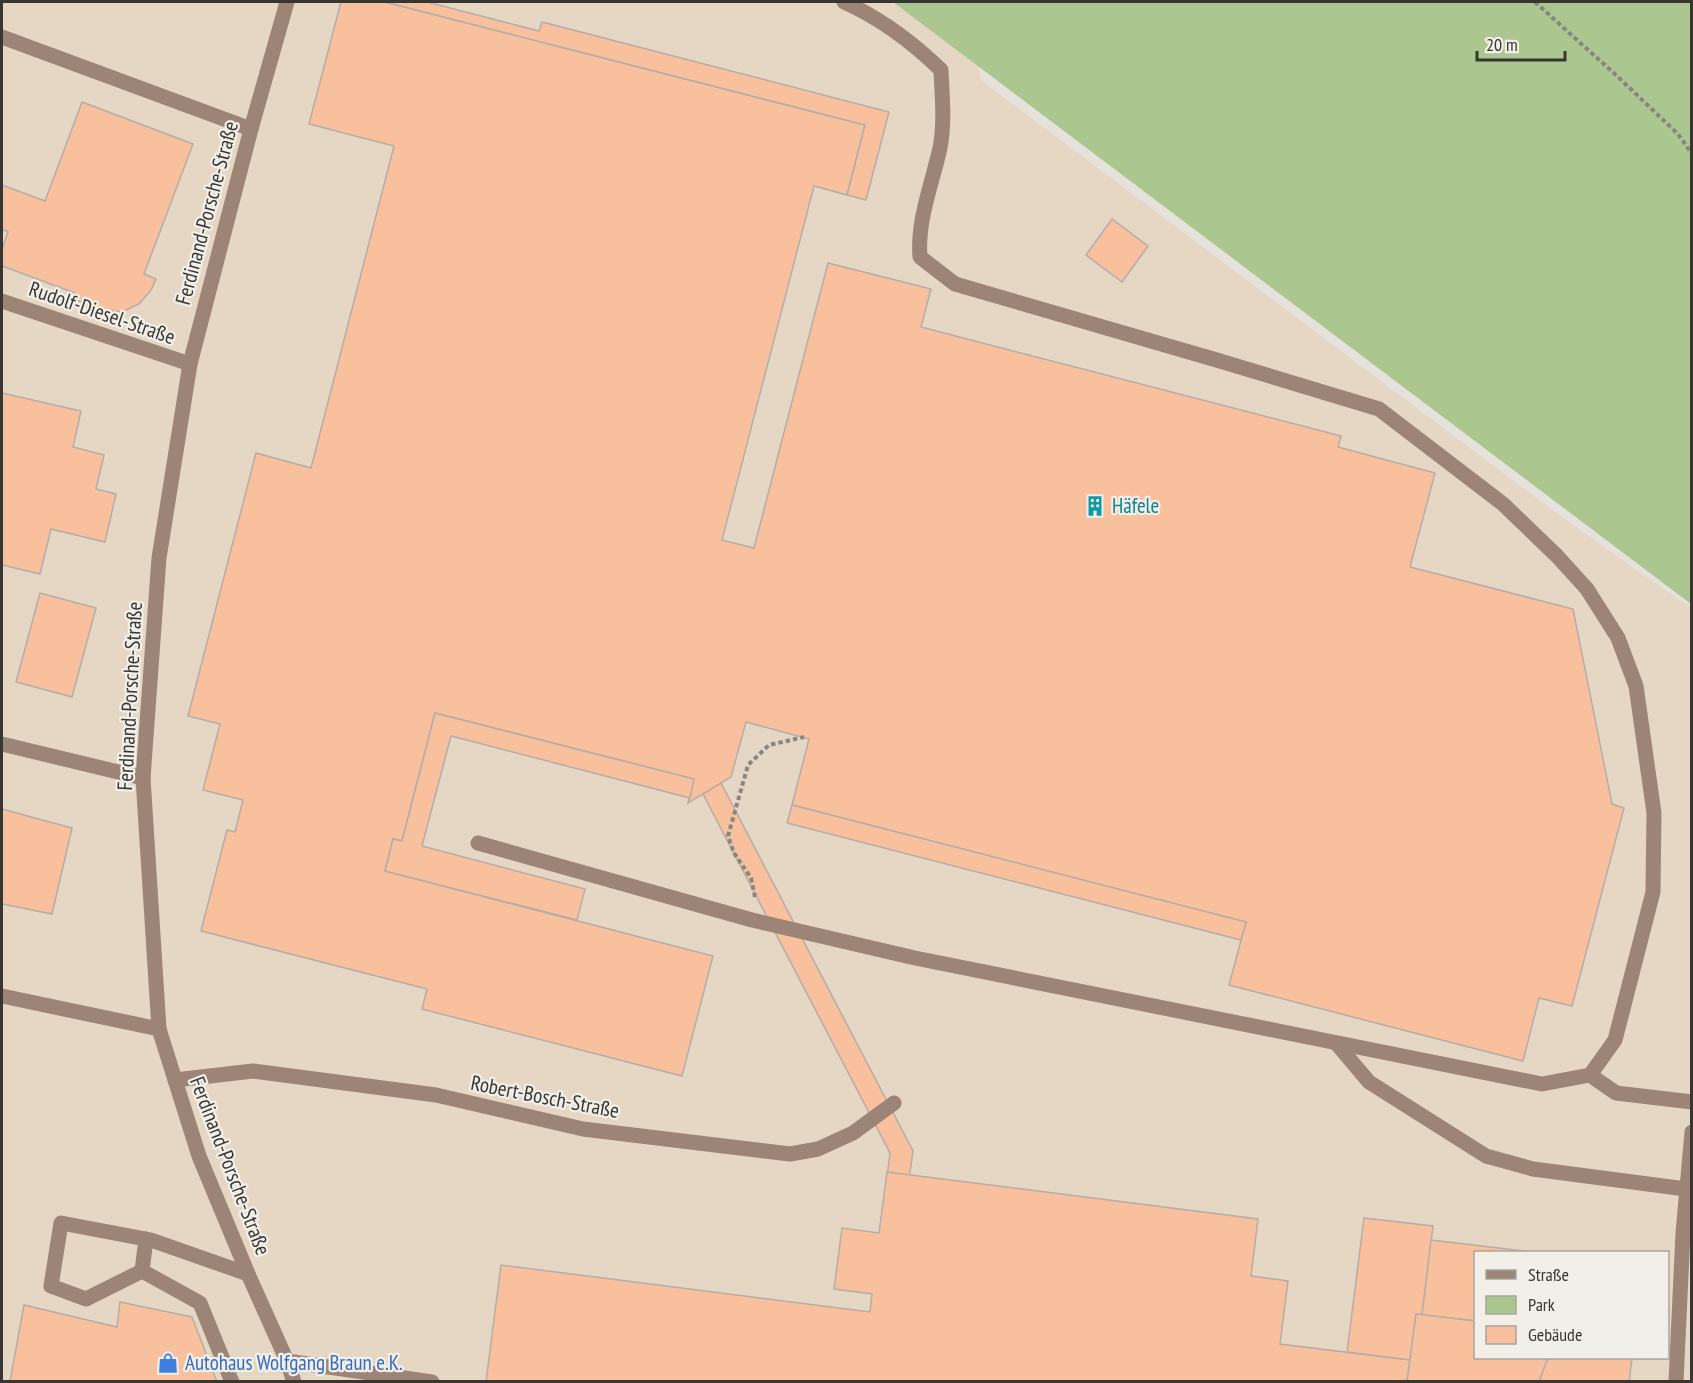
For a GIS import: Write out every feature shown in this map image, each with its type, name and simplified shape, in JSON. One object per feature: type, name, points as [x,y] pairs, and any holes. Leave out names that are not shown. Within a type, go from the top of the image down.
[{"type":"street","name":"Ferdinand-Porsche-Straße","points":[[287,2],[251,129],[190,364],[159,558],[143,778],[159,1029],[199,1156],[294,1382]]},
{"type":"street","points":[[478,843],[752,920],[915,958],[1542,1084],[1590,1075],[1616,1040],[1653,892],[1654,813],[1636,686],[1618,638],[1587,589],[1557,556],[1503,504],[1379,409],[955,284],[920,257],[919,237],[940,145],[943,112],[941,70],[918,48],[866,12],[844,2]]},
{"type":"street","points":[[2,37],[251,129]]},
{"type":"street","name":"Rudolf-Diesel-Straße","points":[[2,301],[190,364]]},
{"type":"street","points":[[2,744],[143,778]]},
{"type":"street","points":[[2,996],[159,1029]]},
{"type":"street","points":[[1336,1042],[1369,1082],[1486,1156],[1533,1169],[1686,1189]]},
{"type":"street","name":"Robert-Bosch-Straße","points":[[175,1080],[253,1071],[436,1095],[583,1129],[789,1154],[818,1149],[853,1133],[894,1103]]},
{"type":"street","points":[[1590,1075],[1616,1094],[1692,1102]]},
{"type":"street","points":[[1676,1382],[1687,1234],[1686,1189],[1692,1132]]},
{"type":"street","points":[[142,1271],[86,1299],[51,1286],[62,1222],[146,1239],[248,1274]]},
{"type":"street","points":[[142,1271],[146,1239]]},
{"type":"street","points":[[142,1271],[200,1303],[232,1382]]},
{"type":"street","points":[[287,1361],[432,1382]]},
{"type":"path","points":[[1535,2],[1678,134],[1692,154]]},
{"type":"path","points":[[752,920],[755,896],[751,878],[734,853],[728,836],[731,824],[748,765],[769,745],[804,737]]},
{"type":"shaded area","points":[[2,2],[921,2],[970,39],[982,81],[1563,518],[1691,608],[1691,1381],[2,1382]]},
{"type":"green space","points":[[893,2],[1691,2],[1691,604]]},
{"type":"building","name":"Häfele","points":[[341,2],[385,2],[865,125],[847,195],[814,186],[722,540],[754,548],[828,263],[931,289],[921,327],[1341,436],[1338,447],[1435,473],[1410,567],[1573,609],[1612,804],[1624,808],[1572,1006],[1539,998],[1523,1061],[1229,985],[1246,922],[792,805],[809,739],[746,722],[731,777],[688,803],[694,779],[435,713],[402,841],[393,839],[385,871],[713,956],[682,1076],[422,1009],[427,989],[201,931],[227,830],[235,832],[243,800],[203,790],[220,724],[188,716],[256,453],[311,468],[394,146],[309,124]]},
{"type":"building","points":[[385,2],[427,2],[539,31],[542,22],[889,112],[866,200],[847,195],[865,125]]},
{"type":"building","points":[[82,102],[193,144],[144,274],[156,279],[151,290],[139,304],[122,312],[103,310],[73,299],[75,293],[2,266],[2,249],[8,232],[2,229],[2,185],[45,201]]},
{"type":"building","points":[[1112,219],[1148,246],[1122,282],[1086,255]]},
{"type":"building","points":[[2,393],[81,411],[73,447],[104,455],[96,489],[116,494],[105,542],[51,529],[40,574],[2,565]]},
{"type":"building","points":[[40,593],[96,608],[72,697],[16,682]]},
{"type":"building","points":[[435,713],[694,779],[690,798],[451,736],[422,846],[585,889],[577,920],[385,871],[393,839],[402,841]]},
{"type":"building","points":[[721,783],[913,1151],[890,1314],[870,1312],[890,1153],[703,794]]},
{"type":"building","points":[[792,805],[1246,922],[1241,940],[787,823]]},
{"type":"building","points":[[2,809],[72,828],[52,914],[2,904]]},
{"type":"building","points":[[887,1172],[1258,1219],[1251,1276],[1288,1281],[1280,1344],[1410,1360],[1407,1382],[486,1382],[501,1265],[870,1312],[872,1294],[834,1289],[842,1228],[879,1233]]},
{"type":"building","points":[[1364,1218],[1433,1226],[1422,1315],[1416,1314],[1410,1360],[1347,1352]]},
{"type":"building","points":[[1431,1240],[1524,1251],[1474,1251],[1474,1321],[1422,1315]]},
{"type":"building","points":[[120,1302],[192,1317],[217,1382],[10,1381],[24,1305],[117,1327]]},
{"type":"building","points":[[1416,1314],[1474,1321],[1474,1359],[1548,1359],[1539,1382],[1407,1382]]},
{"type":"building","points":[[1548,1359],[1632,1359],[1629,1382],[1539,1382]]},
{"type":"place","name":"Häfele","points":[[1095,506]]},
{"type":"place","name":"Autohaus Wolfgang Braun e.K.","points":[[168,1363]]}]
